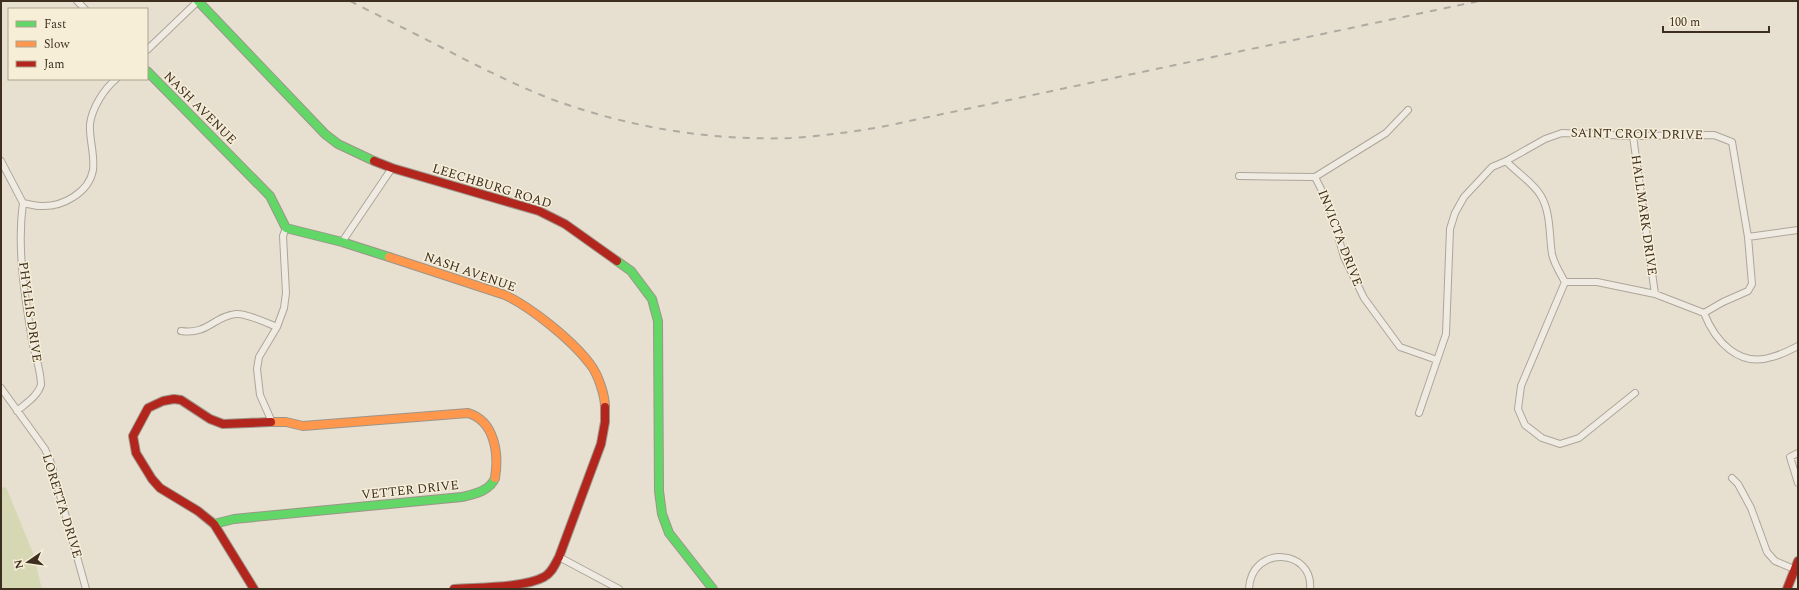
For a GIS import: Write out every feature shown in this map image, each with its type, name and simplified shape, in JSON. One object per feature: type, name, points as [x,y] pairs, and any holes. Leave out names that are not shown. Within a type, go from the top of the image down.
[{"type":"street","points":[[148,49],[198,1]]},
{"type":"street","name":"LEECHBURG ROAD","points":[[198,1],[325,134],[338,144],[358,155],[392,168],[539,211],[565,224],[614,257],[631,271],[652,299],[658,321],[659,492],[662,514],[669,534],[713,589]]},
{"type":"street","name":"NASH AVENUE","points":[[148,72],[270,196],[286,228],[342,242],[506,295],[518,301],[567,340],[591,365],[600,385],[605,404],[605,422],[601,444],[559,556],[550,572],[537,579],[454,589]]},
{"type":"street","points":[[1,161],[23,203],[42,206],[58,204],[72,198],[86,186],[92,171],[90,124],[100,99],[115,80]]},
{"type":"street","points":[[1316,177],[1386,133],[1408,110]]},
{"type":"street","name":"SAINT CROIX DRIVE","points":[[1419,413],[1446,334],[1448,249],[1450,229],[1455,213],[1464,197],[1478,180],[1492,167],[1506,161],[1545,139],[1562,133],[1633,136],[1714,135],[1732,142],[1748,237],[1752,284],[1748,291],[1723,302],[1704,313]]},
{"type":"street","name":"HALLMARK DRIVE","points":[[1633,136],[1655,294]]},
{"type":"street","points":[[1506,161],[1517,174],[1533,186],[1541,196],[1546,207],[1552,255],[1565,282],[1521,386],[1518,409],[1525,425],[1542,438],[1560,444],[1579,438],[1635,393]]},
{"type":"street","points":[[342,242],[392,168]]},
{"type":"street","name":"INVICTA DRIVE","points":[[1239,176],[1316,177],[1329,205],[1344,257],[1364,298],[1400,347],[1437,360]]},
{"type":"street","name":"PHYLLIS DRIVE","points":[[17,411],[30,401],[39,391],[41,385],[31,336],[21,250],[20,220],[23,203]]},
{"type":"street","points":[[272,422],[260,395],[257,369],[258,357],[277,327],[284,308],[286,293],[283,236],[286,228]]},
{"type":"street","points":[[1748,237],[1798,230]]},
{"type":"street","points":[[1565,282],[1597,282],[1655,294],[1704,313],[1710,328],[1718,340],[1729,350],[1742,357],[1756,360],[1772,358],[1798,346]]},
{"type":"street","points":[[181,331],[192,333],[235,314],[242,314],[277,327]]},
{"type":"street","name":"LORETTA DRIVE","points":[[1,388],[45,449],[51,463],[86,589]]},
{"type":"street","name":"VETTER DRIVE","points":[[214,524],[234,519],[462,497],[476,494],[493,482],[496,474],[495,446],[490,427],[476,414],[303,426],[286,422],[232,425],[223,424],[210,419],[181,400],[174,399],[163,401],[148,408],[139,422],[133,436],[136,453],[142,467],[160,488],[198,511],[214,524],[254,589]]},
{"type":"street","points":[[1798,453],[1790,457],[1798,483]]},
{"type":"street","points":[[1732,478],[1738,484],[1751,508],[1767,552],[1775,561],[1794,569]]},
{"type":"street","points":[[559,556],[619,589]]},
{"type":"street","points":[[1249,589],[1253,572],[1262,562],[1278,556],[1287,557],[1302,566],[1308,575],[1310,589]]},
{"type":"street","points":[[1787,589],[1798,561]]},
{"type":"green space","points":[[6,487],[33,553],[42,589],[1,589],[1,488]]},
{"type":"railway","points":[[350,1],[505,79],[551,99],[580,109],[669,130],[730,137],[761,138],[814,136],[881,127],[1479,1]]},
{"type":"traffic: fast","points":[[198,1],[325,134],[338,144],[374,161]]},
{"type":"traffic: fast","points":[[148,72],[270,196],[286,228],[342,242],[389,257]]},
{"type":"traffic: fast","points":[[617,261],[631,271],[652,299],[658,321],[659,491],[662,514],[669,533],[713,589]]},
{"type":"traffic: fast","points":[[214,524],[234,519],[462,497],[486,489],[495,478]]},
{"type":"traffic: slow","points":[[389,257],[505,295],[539,316],[573,345],[590,364],[596,373],[604,397],[605,407]]},
{"type":"traffic: slow","points":[[271,422],[286,422],[303,426],[468,413],[477,417],[484,423],[493,440],[496,459],[495,478]]},
{"type":"traffic: jam","points":[[374,161],[392,168],[539,211],[565,224],[617,261]]},
{"type":"traffic: jam","points":[[254,589],[214,524],[198,511],[160,488],[152,479],[136,453],[133,436],[148,408],[163,401],[174,399],[181,400],[210,419],[223,424],[271,422]]},
{"type":"traffic: jam","points":[[454,589],[525,583],[544,577],[551,571],[559,557],[601,444],[605,422],[605,407]]},
{"type":"traffic: jam","points":[[1787,589],[1798,561]]}]
